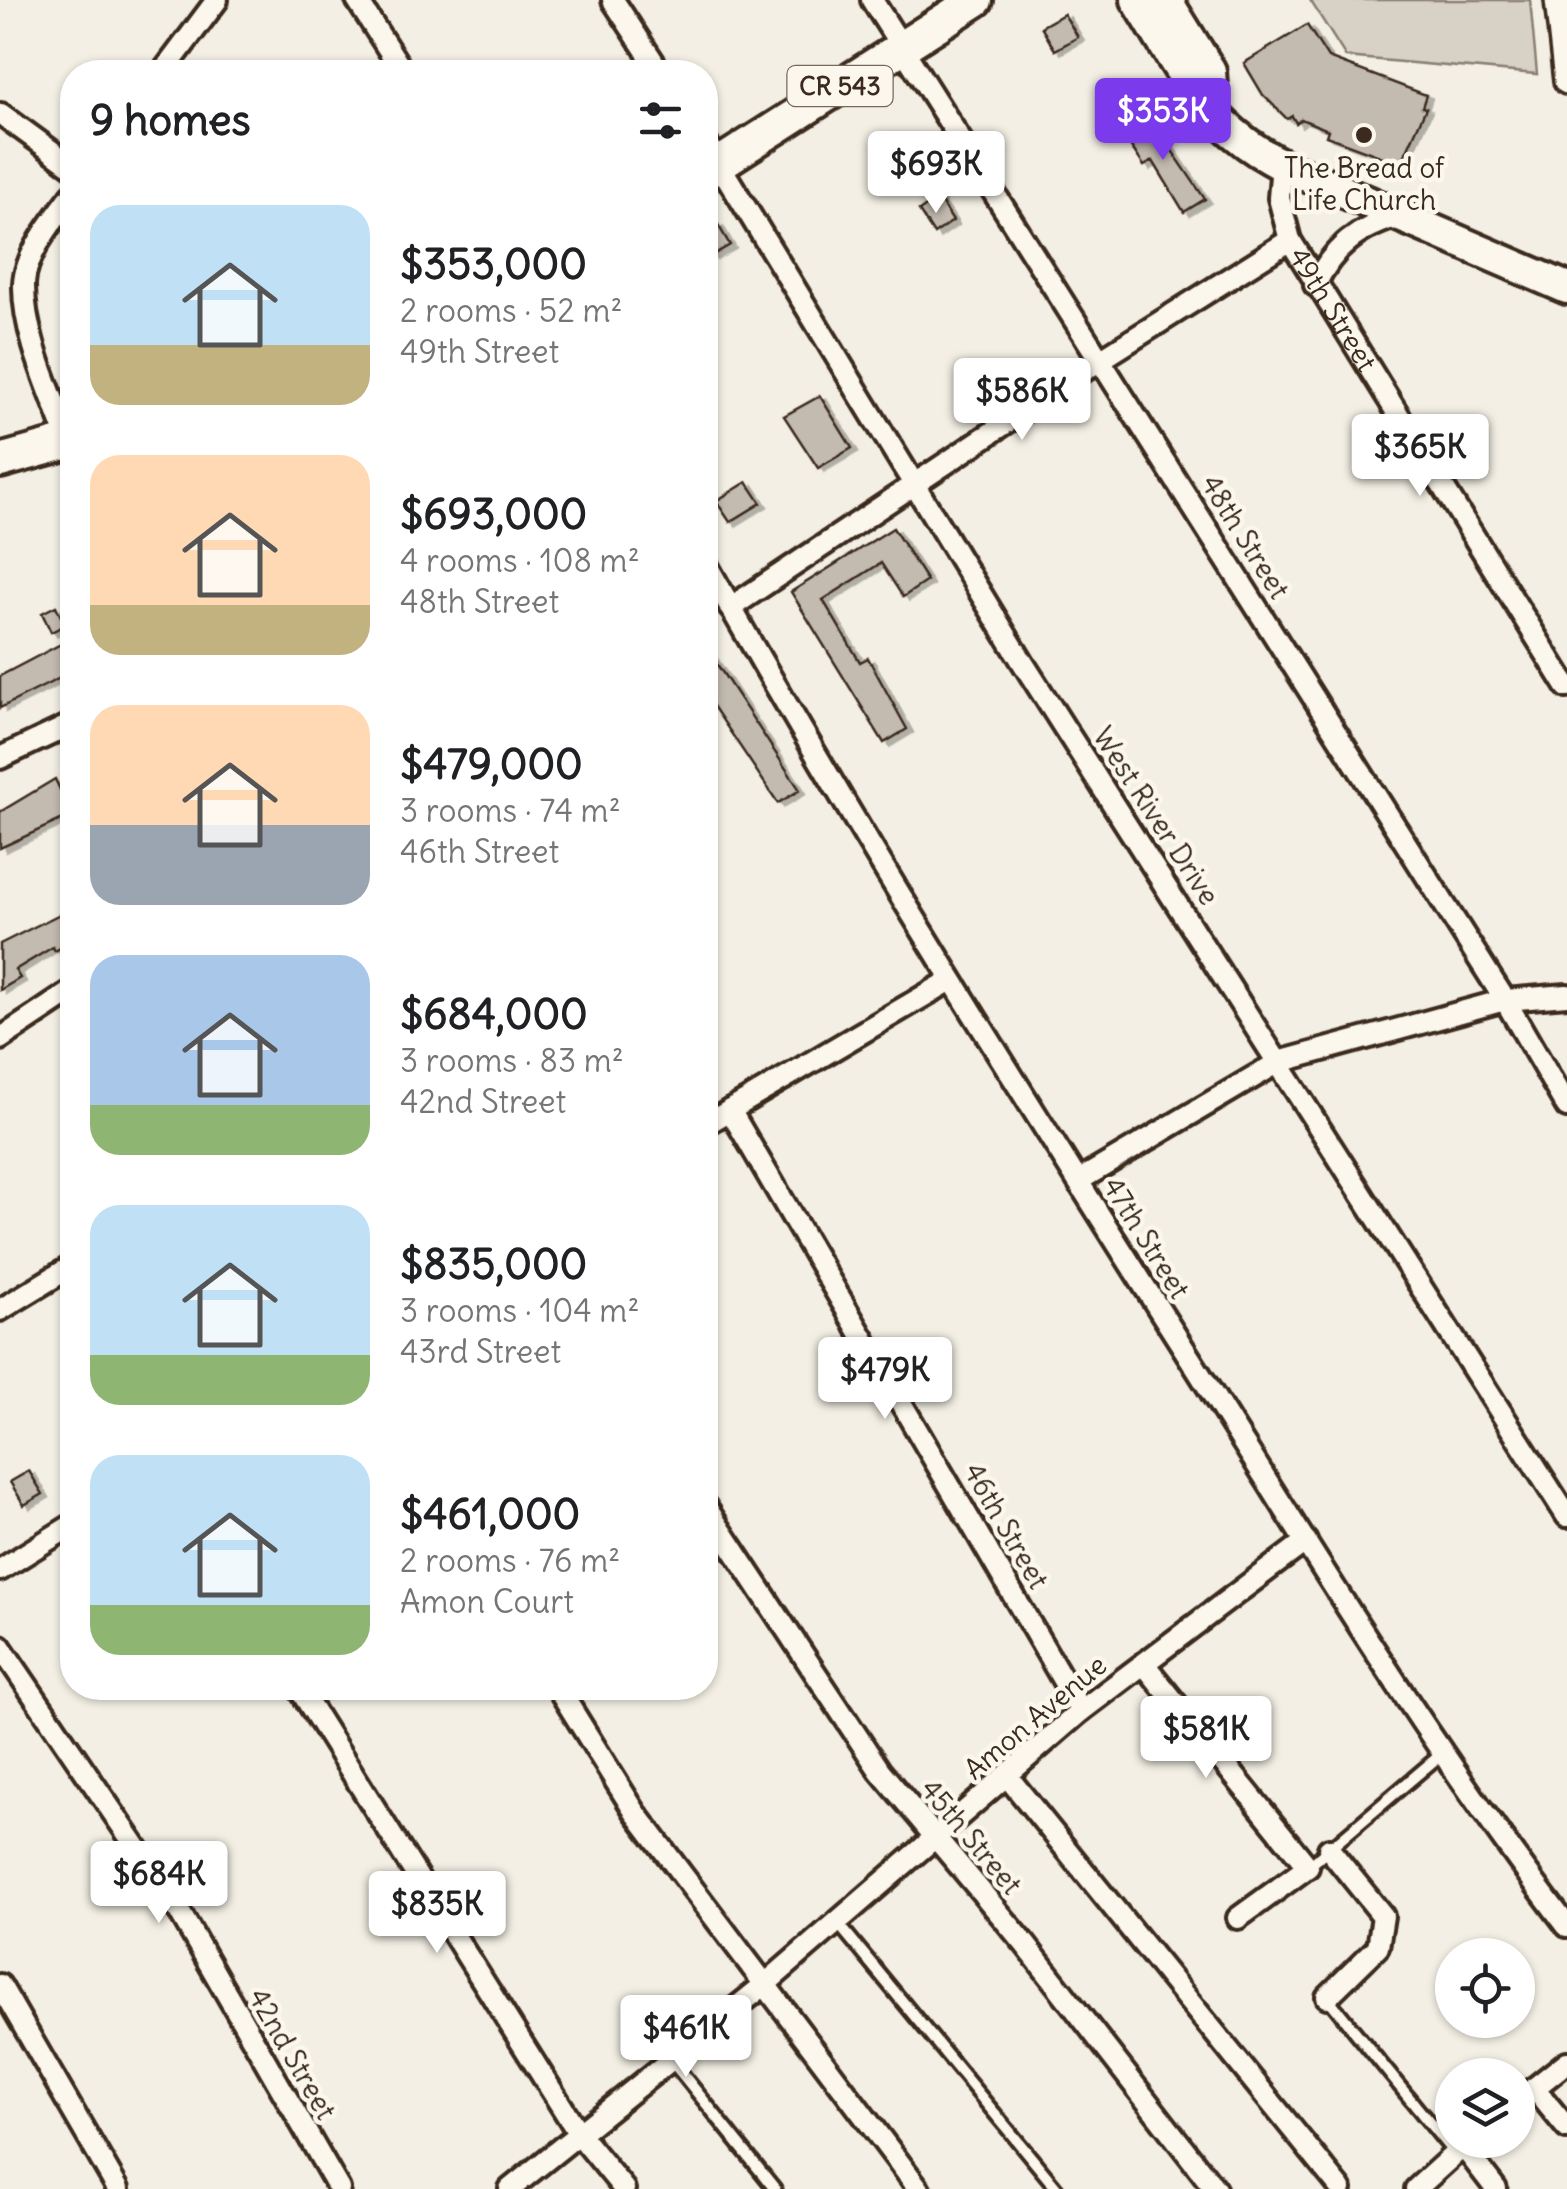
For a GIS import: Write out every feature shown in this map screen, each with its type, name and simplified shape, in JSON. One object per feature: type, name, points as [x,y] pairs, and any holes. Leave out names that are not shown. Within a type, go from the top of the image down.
[{"type":"main road","name":"CR 543","points":[[718,154],[976,0]]},
{"type":"main road","points":[[1137,0],[1212,116],[1241,142],[1282,165],[1567,288]]},
{"type":"main road","points":[[1165,0],[1209,71],[1212,116]]},
{"type":"main road","points":[[0,461],[60,445]]},
{"type":"street","points":[[173,60],[217,0]]},
{"type":"street","points":[[356,0],[395,60]]},
{"type":"street","points":[[613,0],[652,60]]},
{"type":"street","name":"48th Street","points":[[872,0],[1505,1000],[1567,1107]]},
{"type":"street","points":[[1558,0],[1567,82]]},
{"type":"street","points":[[2,114],[60,157]]},
{"type":"street","name":"49th Street","points":[[1282,165],[1279,198],[1290,240],[1567,687]]},
{"type":"street","name":"West River Drive","points":[[718,172],[1567,1516]]},
{"type":"street","points":[[60,212],[47,230],[24,281],[35,346],[60,413]]},
{"type":"street","points":[[1316,285],[1345,242],[1362,229],[1398,216]]},
{"type":"street","points":[[730,608],[1100,360],[1290,240]]},
{"type":"street","name":"47th Street","points":[[718,586],[952,980],[1306,1542],[1445,1752],[1567,1926]]},
{"type":"street","points":[[0,758],[60,730]]},
{"type":"street","points":[[718,1118],[952,980]]},
{"type":"street","points":[[1078,1181],[1279,1062],[1505,1000],[1567,995]]},
{"type":"street","points":[[0,1040],[60,1000]]},
{"type":"street","name":"46th Street","points":[[730,1110],[1081,1711]]},
{"type":"street","points":[[0,1310],[60,1273]]},
{"type":"street","name":"45th Street","points":[[718,1526],[880,1771],[1215,2189]]},
{"type":"street","points":[[0,1570],[60,1532]]},
{"type":"street","name":"Amon Avenue","points":[[578,2134],[763,1986],[1081,1711],[1306,1542]]},
{"type":"street","name":"42nd Street","points":[[0,1646],[175,1904],[339,2189]]},
{"type":"street","points":[[1144,1664],[1308,1866],[1238,1918]]},
{"type":"street","points":[[307,1700],[578,2134],[624,2189]]},
{"type":"street","points":[[565,1700],[634,1812],[919,2189]]},
{"type":"street","points":[[1007,1776],[1341,2189]]},
{"type":"street","points":[[1327,1997],[1378,1948],[1382,1916],[1329,1849]]},
{"type":"street","points":[[0,1986],[118,2189]]},
{"type":"street","points":[[1535,2087],[1567,2062]]},
{"type":"street","points":[[1535,2101],[1567,2128]]},
{"type":"street","points":[[510,2189],[578,2134]]},
{"type":"street","points":[[1416,2189],[1449,2158]]},
{"type":"street","points":[[1471,2158],[1496,2189]]},
{"type":"lane","points":[[1308,1866],[1445,1752]]},
{"type":"lane","points":[[837,1922],[1057,2189]]},
{"type":"lane","points":[[1327,1997],[1435,2116]]},
{"type":"lane","points":[[671,2060],[776,2189]]},
{"type":"shaded area","points":[[1310,0],[1530,0],[1537,74],[1346,57]]},
{"type":"building","points":[[1064,14],[1078,37],[1055,50],[1041,27]]},
{"type":"building","points":[[1307,25],[1328,58],[1426,95],[1422,107],[1426,108],[1401,164],[1326,136],[1328,130],[1301,119],[1296,123],[1292,116],[1287,119],[1263,95],[1244,63]]},
{"type":"building","points":[[1139,117],[1151,135],[1158,130],[1205,199],[1184,212],[1153,161],[1144,166],[1120,130]]},
{"type":"building","points":[[938,198],[953,221],[934,234],[919,211]]},
{"type":"building","points":[[718,225],[730,245],[718,252]]},
{"type":"building","points":[[820,396],[852,448],[818,468],[784,416]]},
{"type":"building","points":[[747,482],[761,503],[730,522],[718,500]]},
{"type":"building","points":[[893,528],[927,581],[903,597],[881,563],[823,600],[860,662],[868,658],[907,729],[884,743],[791,592]]},
{"type":"building","points":[[56,606],[60,628],[51,632],[42,613]]},
{"type":"building","points":[[60,645],[60,678],[0,708],[0,676]]},
{"type":"building","points":[[718,666],[800,790],[778,803],[718,713]]},
{"type":"building","points":[[55,779],[60,790],[60,820],[0,848],[0,812]]},
{"type":"building","points":[[60,914],[60,948],[55,951],[53,947],[15,970],[20,978],[0,990],[0,944]]},
{"type":"building","points":[[29,1471],[43,1494],[24,1505],[10,1482]]},
{"type":"place","name":"The Bread of Life Church","points":[[1364,135]]}]
